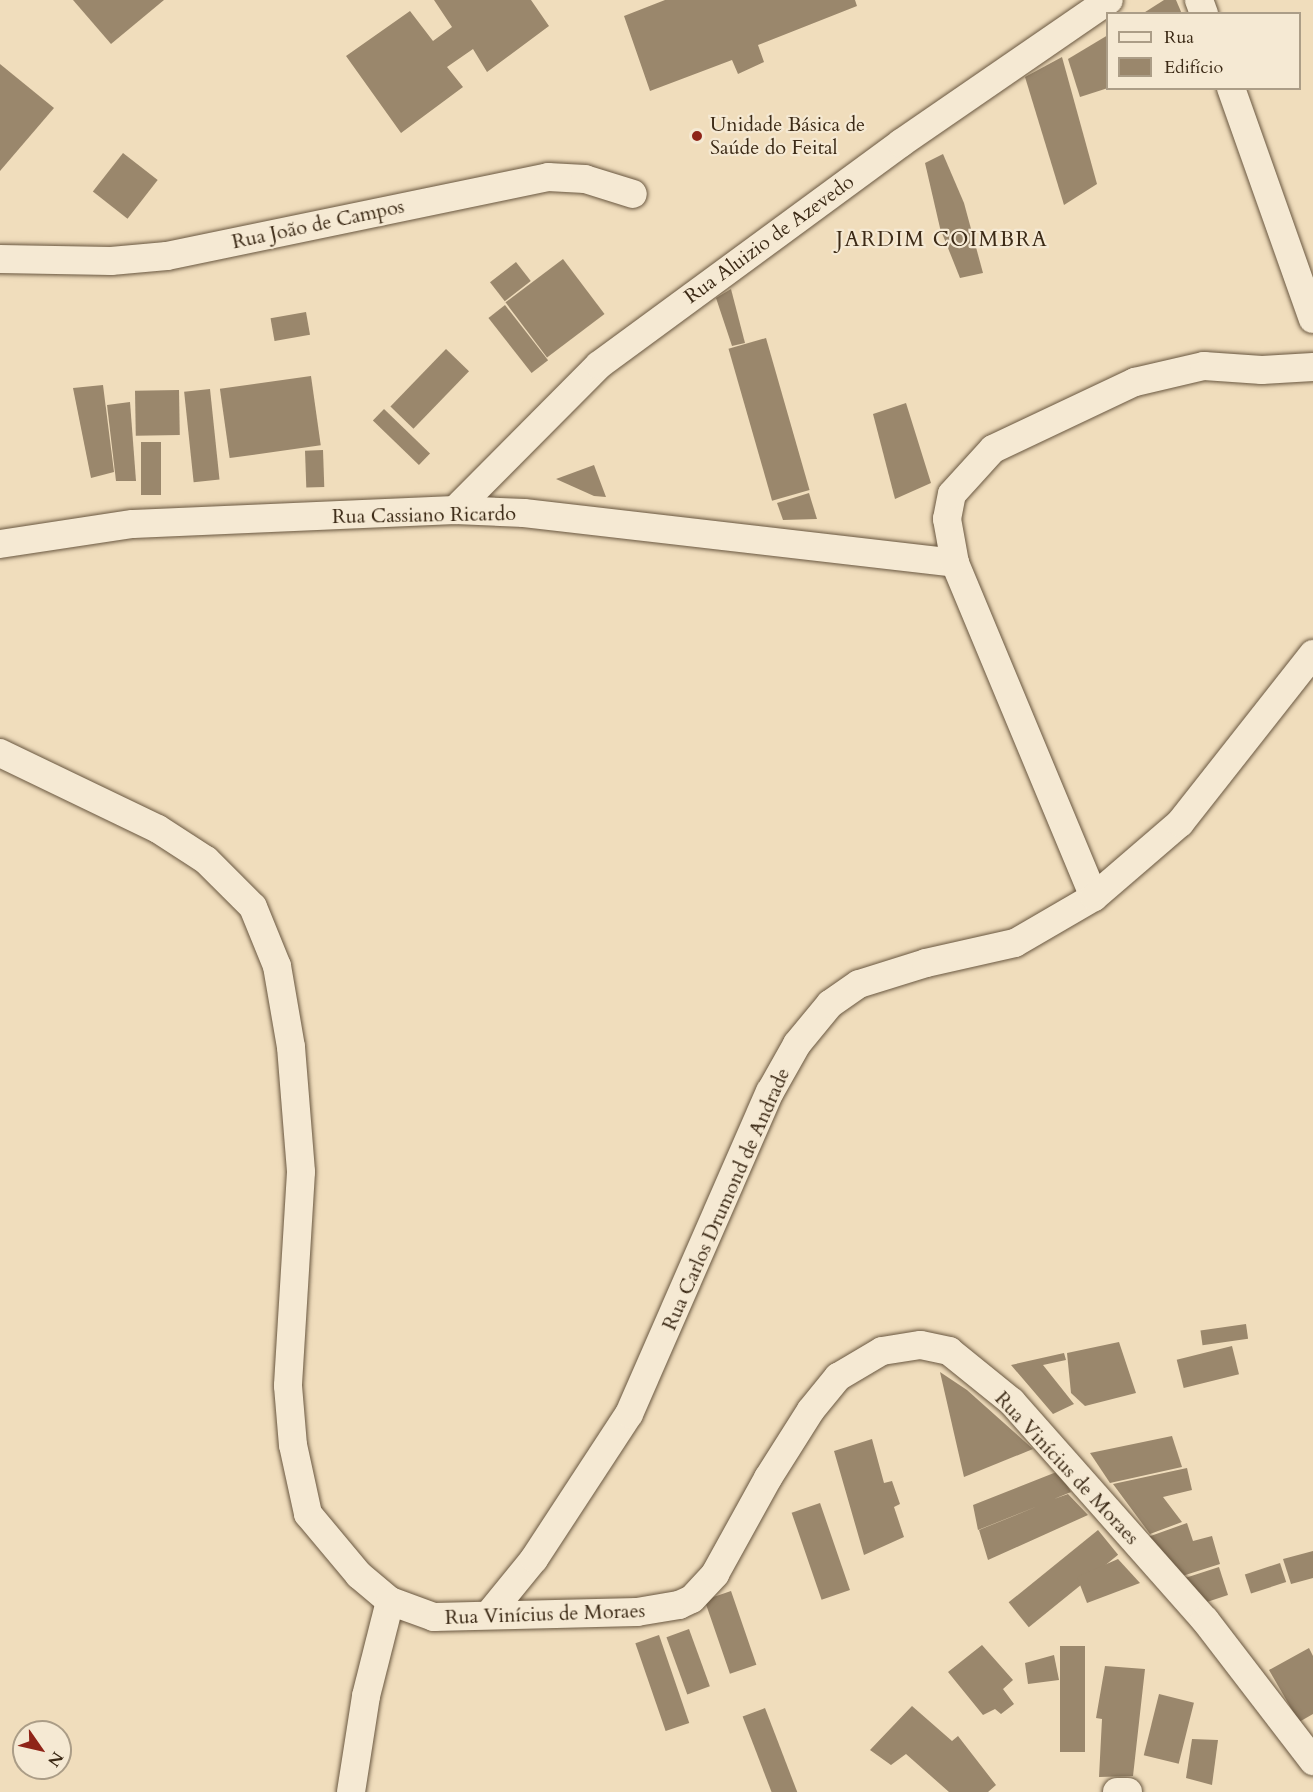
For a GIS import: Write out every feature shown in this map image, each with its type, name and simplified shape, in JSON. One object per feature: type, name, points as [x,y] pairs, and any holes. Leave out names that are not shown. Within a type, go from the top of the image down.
[{"type":"street","name":"Rua Aluizio de Azevedo","points":[[455,510],[599,365],[901,142],[1109,0]]},
{"type":"street","points":[[1232,90],[1313,319]]},
{"type":"street","name":"Rua João de Campos","points":[[0,259],[111,261],[166,256],[548,177],[585,179],[633,194]]},
{"type":"street","points":[[1094,897],[956,563],[947,519],[952,494],[993,449],[1136,382],[1204,366],[1313,367]]},
{"type":"street","name":"Rua Cassiano Ricardo","points":[[0,544],[133,524],[455,510],[524,513],[956,563]]},
{"type":"street","name":"Rua Carlos Drumond de Andrade","points":[[490,1613],[534,1559],[629,1414],[770,1092],[797,1044],[830,1004],[859,984],[926,963],[1015,943],[1094,897],[1180,823],[1313,654]]},
{"type":"street","name":"Rua Vinícius de Moraes","points":[[0,753],[158,829],[206,860],[253,907],[277,966],[291,1047],[301,1172],[288,1386],[293,1445],[308,1514],[359,1575],[390,1601],[434,1617],[490,1613],[637,1612],[679,1605],[692,1599],[715,1574],[768,1478],[811,1410],[838,1377],[882,1351],[921,1345],[949,1351],[1012,1402],[1205,1620],[1313,1761]]},
{"type":"street","points":[[351,1792],[366,1695],[390,1601]]},
{"type":"street","points":[[1117,1792],[1128,1792]]},
{"type":"building","points":[[73,0],[164,0],[111,44]]},
{"type":"building","points":[[434,0],[531,0],[549,26],[487,72],[473,49],[447,67],[463,87],[401,133],[346,56],[410,11],[433,41],[452,27]]},
{"type":"building","name":"Unidade Básica de Saúde do Feital","points":[[665,0],[855,0],[857,6],[758,45],[764,62],[738,74],[732,60],[650,91],[624,16]]},
{"type":"building","points":[[1164,0],[1176,0],[1181,12],[1145,12]]},
{"type":"building","points":[[1106,36],[1106,89],[1080,97],[1068,59]]},
{"type":"building","points":[[1062,57],[1097,184],[1064,205],[1025,77]]},
{"type":"building","points":[[0,64],[54,108],[0,171]]},
{"type":"building","points":[[123,153],[158,180],[128,219],[93,192]]},
{"type":"building","points":[[943,154],[964,203],[983,273],[960,278],[940,228],[925,163]]},
{"type":"building","points":[[563,259],[605,314],[547,357],[505,302]]},
{"type":"building","points":[[516,262],[531,281],[505,301],[490,282]]},
{"type":"building","points":[[731,289],[745,343],[732,346],[716,298]]},
{"type":"building","points":[[505,305],[548,360],[532,373],[488,318]]},
{"type":"building","points":[[306,312],[310,335],[275,341],[271,318]]},
{"type":"building","points":[[766,338],[810,490],[772,501],[729,349]]},
{"type":"building","points":[[446,349],[469,371],[413,429],[390,407]]},
{"type":"building","points":[[311,376],[321,445],[230,458],[220,389]]},
{"type":"building","points":[[103,385],[114,472],[91,478],[73,388]]},
{"type":"building","points":[[210,389],[220,480],[194,482],[184,392]]},
{"type":"building","points":[[179,390],[180,435],[136,436],[135,391]]},
{"type":"building","points":[[130,402],[136,481],[116,481],[107,405]]},
{"type":"building","points":[[906,403],[931,483],[895,499],[873,414]]},
{"type":"building","points":[[384,409],[430,453],[419,465],[373,421]]},
{"type":"building","points":[[141,442],[161,442],[161,495],[141,495]]},
{"type":"building","points":[[323,450],[324,487],[306,488],[305,451]]},
{"type":"building","points":[[594,465],[606,497],[594,496],[556,479]]},
{"type":"building","points":[[809,493],[817,519],[783,520],[777,503]]},
{"type":"building","points":[[1246,1324],[1248,1339],[1203,1345],[1200,1330]]},
{"type":"building","points":[[1119,1342],[1136,1393],[1085,1406],[1071,1393],[1067,1353]]},
{"type":"building","points":[[1232,1346],[1239,1374],[1184,1388],[1177,1360]]},
{"type":"building","points":[[1064,1353],[1066,1360],[1043,1365],[1074,1404],[1053,1414],[1011,1365]]},
{"type":"building","points":[[940,1372],[967,1390],[1033,1449],[964,1477]]},
{"type":"building","points":[[1172,1436],[1182,1467],[1110,1483],[1090,1453]]},
{"type":"building","points":[[872,1439],[884,1483],[892,1481],[900,1504],[894,1507],[904,1537],[864,1555],[834,1451]]},
{"type":"building","points":[[1187,1468],[1192,1490],[1163,1497],[1182,1522],[1150,1534],[1113,1484]]},
{"type":"building","points":[[1059,1471],[1071,1492],[1054,1499],[1068,1494],[1088,1515],[988,1560],[979,1530],[1038,1506],[978,1530],[973,1505]]},
{"type":"building","points":[[820,1503],[850,1590],[822,1600],[792,1513]]},
{"type":"building","points":[[1187,1523],[1193,1541],[1212,1536],[1220,1564],[1179,1577],[1145,1538]]},
{"type":"building","points":[[1098,1530],[1118,1555],[1029,1627],[1009,1602]]},
{"type":"building","points":[[1313,1551],[1313,1578],[1291,1584],[1283,1559]]},
{"type":"building","points":[[1118,1559],[1140,1583],[1087,1603],[1077,1577]]},
{"type":"building","points":[[1280,1563],[1286,1582],[1251,1593],[1245,1574]]},
{"type":"building","points":[[1219,1567],[1228,1595],[1198,1605],[1182,1579]]},
{"type":"building","points":[[731,1591],[756,1665],[730,1674],[705,1600]]},
{"type":"building","points":[[689,1629],[710,1686],[687,1695],[666,1637]]},
{"type":"building","points":[[659,1635],[689,1723],[666,1731],[635,1643]]},
{"type":"building","points":[[982,1645],[1013,1680],[1003,1689],[1014,1704],[1001,1714],[995,1709],[983,1715],[948,1672]]},
{"type":"building","points":[[1060,1646],[1085,1646],[1085,1752],[1060,1752]]},
{"type":"building","points":[[1309,1648],[1313,1656],[1313,1714],[1299,1722],[1269,1670]]},
{"type":"building","points":[[1054,1655],[1059,1680],[1028,1684],[1025,1663]]},
{"type":"building","points":[[1105,1666],[1145,1669],[1133,1776],[1099,1777],[1102,1719],[1096,1718]]},
{"type":"building","points":[[1159,1694],[1194,1703],[1179,1764],[1144,1755]]},
{"type":"building","points":[[912,1706],[952,1741],[958,1736],[996,1785],[988,1792],[949,1792],[906,1754],[891,1765],[870,1750]]},
{"type":"building","points":[[765,1708],[797,1792],[772,1792],[743,1717]]},
{"type":"building","points":[[1192,1739],[1218,1740],[1212,1785],[1186,1778]]},
{"type":"place","name":"Unidade Básica de Saúde do Feital","points":[[697,136]]},
{"type":"district","name":"JARDIM COIMBRA","points":[[942,240]]}]
